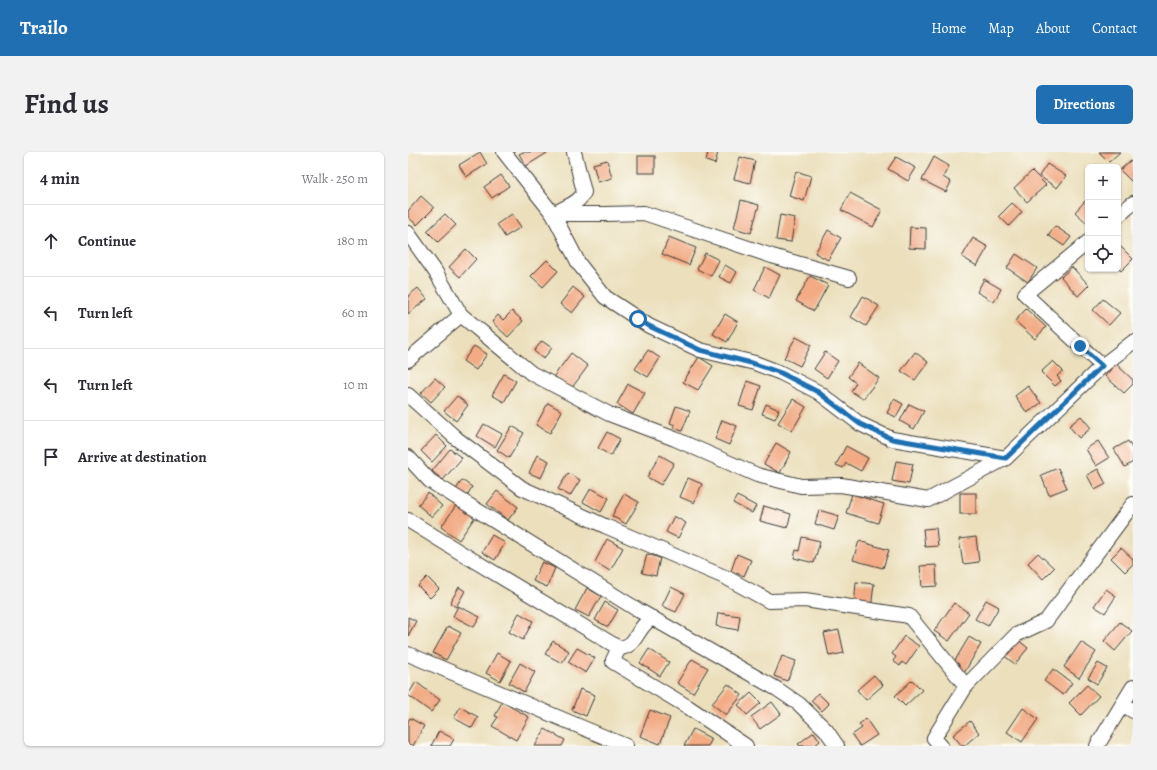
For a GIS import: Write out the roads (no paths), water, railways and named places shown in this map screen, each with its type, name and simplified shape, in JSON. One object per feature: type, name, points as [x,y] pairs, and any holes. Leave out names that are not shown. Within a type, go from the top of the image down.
[{"type":"street","points":[[553,214],[575,202],[582,197],[584,192],[574,152]]},
{"type":"street","points":[[507,153],[553,214],[579,264],[605,297],[649,326],[700,350],[755,364],[781,373],[818,392],[860,424],[892,439],[1006,458]]},
{"type":"street","points":[[1121,213],[1133,203]]},
{"type":"street","points":[[553,214],[644,213],[772,256],[849,278]]},
{"type":"street","points":[[408,233],[435,271],[461,315],[532,373],[609,414],[675,439],[757,474],[801,486],[841,485],[928,500],[1006,458],[1102,366],[1133,342]]},
{"type":"street","points":[[1085,244],[1025,294],[1102,366]]},
{"type":"street","points":[[408,360],[461,315]]},
{"type":"street","points":[[408,395],[457,439],[522,488],[605,526],[727,578],[769,601],[805,600],[909,616],[966,686]]},
{"type":"street","points":[[408,457],[430,481],[653,618],[777,689],[799,704],[826,730],[837,746]]},
{"type":"street","points":[[941,746],[934,738],[966,686],[1016,635],[1046,621],[1133,504]]},
{"type":"street","points":[[408,520],[619,648],[631,645],[646,622],[653,618]]},
{"type":"street","points":[[619,648],[613,662],[688,707],[746,746]]},
{"type":"street","points":[[408,654],[626,746]]},
{"type":"street","points":[[1098,746],[1128,708],[1133,687]]}]
